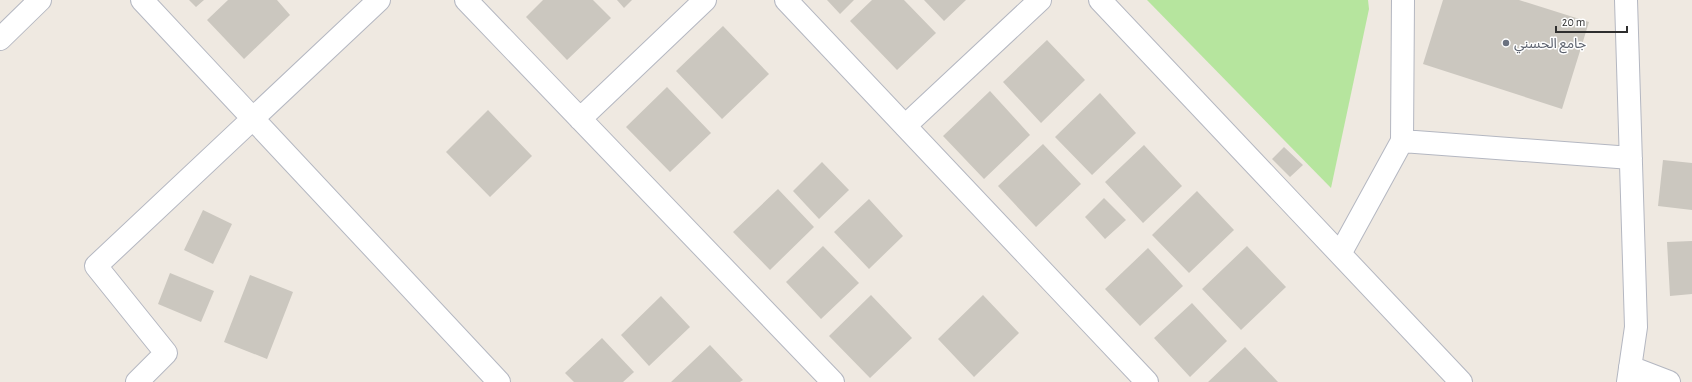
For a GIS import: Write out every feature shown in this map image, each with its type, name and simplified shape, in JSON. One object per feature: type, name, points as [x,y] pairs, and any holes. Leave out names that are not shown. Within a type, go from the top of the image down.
[{"type":"street","points":[[0,39],[40,0]]},
{"type":"street","points":[[142,0],[499,382]]},
{"type":"street","points":[[137,382],[166,353],[96,266],[379,0]]},
{"type":"street","points":[[466,0],[833,382]]},
{"type":"street","points":[[580,119],[705,0]]},
{"type":"street","points":[[786,0],[1147,382]]},
{"type":"street","points":[[905,126],[1040,0]]},
{"type":"street","points":[[1100,0],[1461,382]]},
{"type":"street","points":[[1340,254],[1402,141],[1404,0]]},
{"type":"street","points":[[1626,0],[1636,327],[1629,374],[1669,382]]},
{"type":"street","points":[[1402,141],[1631,158]]},
{"type":"green space","points":[[1147,0],[1368,0],[1369,9],[1331,188]]},
{"type":"building","points":[[189,0],[204,0],[196,7]]},
{"type":"building","points":[[228,0],[277,0],[290,15],[244,59],[207,20]]},
{"type":"building","points":[[543,0],[593,0],[611,18],[567,60],[526,17]]},
{"type":"building","points":[[617,0],[632,0],[624,8]]},
{"type":"building","points":[[827,0],[854,0],[840,14]]},
{"type":"building","points":[[872,0],[904,0],[936,33],[897,70],[850,21]]},
{"type":"building","points":[[924,0],[966,0],[944,21]]},
{"type":"building","name":"جامع الحسني","points":[[1443,0],[1519,0],[1589,22],[1562,109],[1423,64]]},
{"type":"building","points":[[723,26],[769,74],[722,119],[676,71]]},
{"type":"building","points":[[1047,40],[1085,80],[1041,123],[1003,82]]},
{"type":"building","points":[[667,87],[711,133],[670,172],[626,127]]},
{"type":"building","points":[[990,91],[1030,135],[984,179],[943,136]]},
{"type":"building","points":[[1100,93],[1136,133],[1092,175],[1055,137]]},
{"type":"building","points":[[488,110],[532,156],[490,197],[446,152]]},
{"type":"building","points":[[1043,144],[1081,184],[1036,227],[998,186]]},
{"type":"building","points":[[1144,145],[1182,186],[1143,223],[1105,182]]},
{"type":"building","points":[[1284,147],[1303,165],[1290,177],[1272,159]]},
{"type":"building","points":[[1663,160],[1692,163],[1692,210],[1658,206]]},
{"type":"building","points":[[822,162],[849,190],[819,219],[793,191]]},
{"type":"building","points":[[778,189],[814,227],[770,270],[733,232]]},
{"type":"building","points":[[1197,191],[1234,230],[1189,273],[1152,235]]},
{"type":"building","points":[[1104,198],[1126,220],[1105,239],[1085,217]]},
{"type":"building","points":[[869,199],[903,236],[869,269],[834,232]]},
{"type":"building","points":[[203,210],[232,224],[213,264],[184,250]]},
{"type":"building","points":[[1692,241],[1692,294],[1670,296],[1667,242]]},
{"type":"building","points":[[823,246],[859,283],[821,319],[786,282]]},
{"type":"building","points":[[1247,246],[1286,287],[1241,330],[1202,289]]},
{"type":"building","points":[[1148,248],[1183,286],[1140,326],[1105,289]]},
{"type":"building","points":[[170,273],[214,291],[201,322],[158,304]]},
{"type":"building","points":[[250,275],[293,292],[267,359],[224,342]]},
{"type":"building","points":[[871,295],[912,338],[870,378],[829,336]]},
{"type":"building","points":[[983,295],[1019,333],[974,377],[938,339]]},
{"type":"building","points":[[661,296],[690,327],[649,366],[621,335]]},
{"type":"building","points":[[1192,303],[1227,341],[1190,377],[1154,338]]},
{"type":"building","points":[[602,338],[634,372],[623,382],[574,382],[565,373]]},
{"type":"building","points":[[710,345],[743,380],[740,382],[671,382]]},
{"type":"building","points":[[1245,347],[1278,382],[1208,382]]},
{"type":"place","name":"جامع الحسني","points":[[1506,43]]}]
